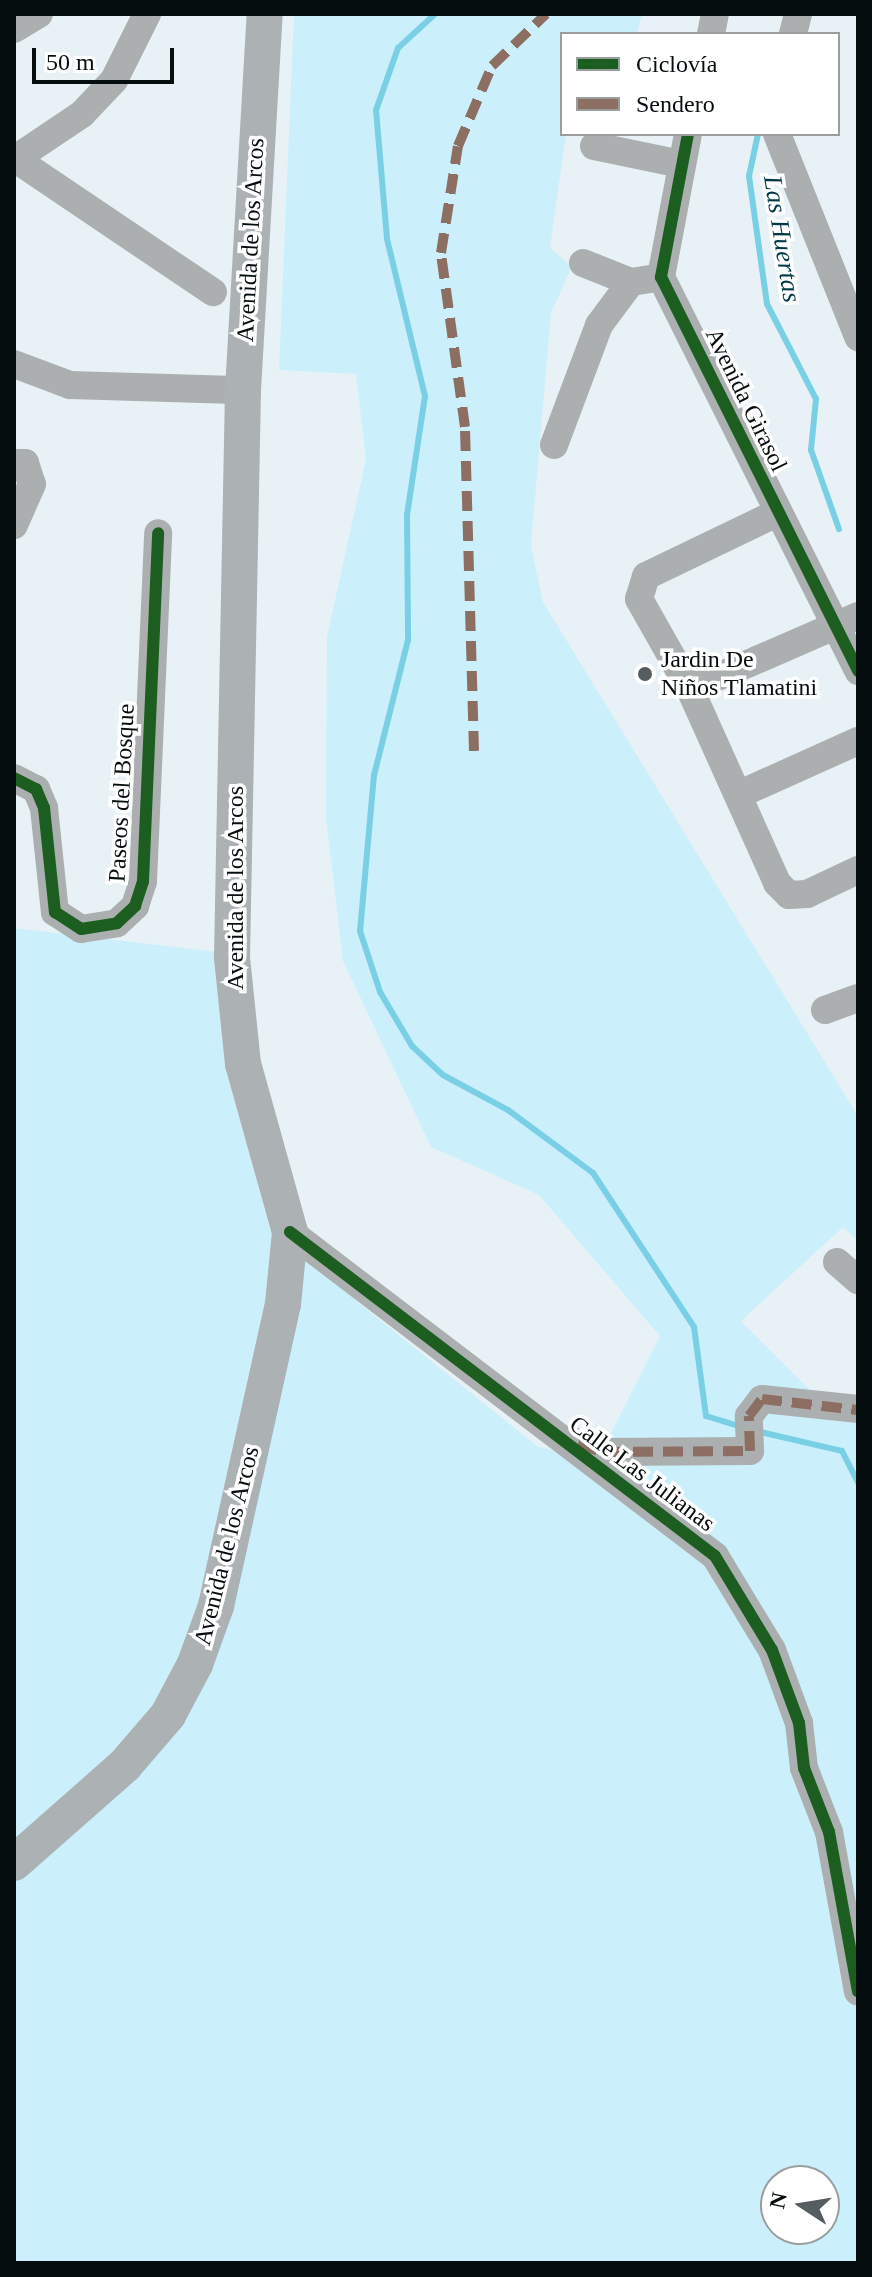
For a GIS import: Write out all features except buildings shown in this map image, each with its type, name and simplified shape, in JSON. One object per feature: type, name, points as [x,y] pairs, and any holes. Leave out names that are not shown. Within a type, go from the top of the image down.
[{"type":"main road","name":"Avenida de los Arcos","points":[[14,1863],[125,1765],[168,1715],[195,1664],[243,1493],[283,1304],[290,1232],[243,1064],[232,957],[243,390],[265,14]]},
{"type":"street","points":[[14,29],[39,14]]},
{"type":"street","points":[[147,14],[114,80],[82,114],[15,159],[213,292]]},
{"type":"street","points":[[583,263],[631,282],[661,277],[688,136]]},
{"type":"street","points":[[777,136],[858,337]]},
{"type":"street","points":[[594,146],[681,164]]},
{"type":"street","name":"Avenida Girasol","points":[[661,277],[831,624],[858,671]]},
{"type":"street","points":[[554,445],[599,325],[631,282]]},
{"type":"street","points":[[14,364],[70,385],[243,390]]},
{"type":"street","points":[[14,463],[25,463],[32,484],[14,525]]},
{"type":"street","points":[[777,513],[646,576],[640,586],[639,599],[690,689],[740,794],[777,883],[789,895],[858,870]]},
{"type":"street","name":"Paseos del Bosque","points":[[14,778],[36,789],[44,808],[55,912],[81,929],[117,923],[135,906],[143,881],[158,533]]},
{"type":"street","points":[[690,689],[831,624],[858,616]]},
{"type":"street","points":[[740,794],[858,741]]},
{"type":"street","points":[[825,1010],[858,998]]},
{"type":"street","name":"Calle Las Julianas","points":[[290,1232],[539,1425],[715,1556],[772,1650],[829,1832],[858,1991]]},
{"type":"street","points":[[539,1425],[588,1449],[668,1453],[750,1451],[750,1432],[762,1399],[858,1409]]},
{"type":"shaded area","points":[[294,14],[642,14],[638,32],[560,32],[560,136],[566,136],[550,248],[572,267],[551,313],[531,546],[543,602],[858,1116],[858,1241],[843,1227],[741,1321],[811,1391],[858,1407],[858,2263],[14,2263],[14,928],[218,952],[265,1211],[360,1304],[537,1446],[597,1461],[660,1336],[539,1195],[431,1147],[343,961],[326,817],[327,637],[366,459],[356,374],[279,370]]},
{"type":"waterway","points":[[435,14],[398,48],[376,110],[387,239],[425,396],[407,515],[408,640],[374,775],[360,931],[380,992],[412,1046],[443,1075],[508,1110],[593,1173],[694,1327],[706,1416],[742,1427]]},
{"type":"waterway","name":"Las Huertas","points":[[758,136],[749,176],[767,304],[816,399],[811,450],[839,529]]},
{"type":"waterway","points":[[756,1431],[842,1451],[858,1483]]},
{"type":"marked path","points":[[474,751],[465,427],[441,253],[458,146],[492,66],[546,14]]},
{"type":"marked path","points":[[578,1444],[603,1452],[750,1451],[749,1416],[762,1399],[857,1410]]},
{"type":"cycle path","points":[[688,136],[661,277],[858,671]]},
{"type":"cycle path","points":[[14,778],[36,789],[44,808],[55,912],[81,929],[117,923],[135,906],[143,881],[158,533]]},
{"type":"cycle path","points":[[290,1232],[715,1556],[772,1650],[799,1723],[804,1768],[829,1832],[858,1991]]},
{"type":"place","name":"Jardin De Niños Tlamatini","points":[[645,674]]}]
